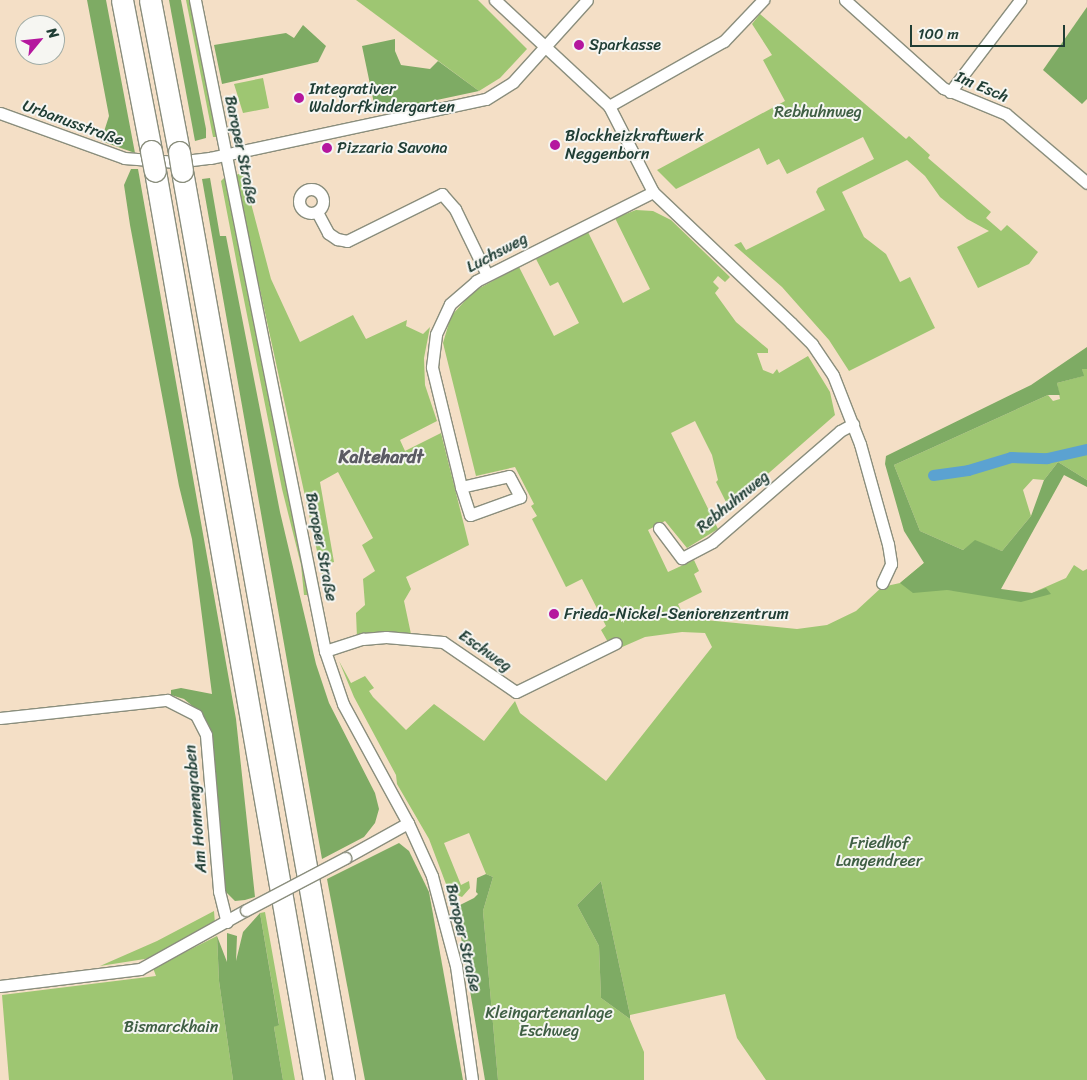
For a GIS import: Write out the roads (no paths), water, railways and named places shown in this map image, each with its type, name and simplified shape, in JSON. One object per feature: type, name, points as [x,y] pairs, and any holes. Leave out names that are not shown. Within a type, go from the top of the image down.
[{"type":"highway","points":[[122,0],[153,161],[314,1080]]},
{"type":"highway","points":[[150,0],[344,1080]]},
{"type":"highway","points":[[308,1047],[308,1080]]},
{"type":"street","name":"Baroper Straße","points":[[195,0],[325,651],[350,720],[408,823],[432,876],[448,929],[472,1080]]},
{"type":"street","points":[[495,0],[609,106],[653,192],[812,344],[833,375],[853,424],[890,553],[891,564],[882,582]]},
{"type":"street","name":"Urbanusstraße","points":[[0,113],[124,158],[188,162],[486,99],[513,82],[587,0]]},
{"type":"street","points":[[609,106],[724,41],[763,0]]},
{"type":"street","name":"Im Esch","points":[[845,0],[886,40],[950,92],[1009,116],[1087,183]]},
{"type":"street","points":[[950,92],[1020,0]]},
{"type":"street","name":"Luchsweg","points":[[461,487],[509,476],[520,497],[470,514],[461,487],[434,379],[432,352],[438,327],[450,304],[469,285],[487,275],[653,192]]},
{"type":"street","points":[[317,212],[328,234],[337,239],[347,241],[442,194],[455,209],[487,275]]},
{"type":"street","name":"Rebhuhnweg","points":[[659,528],[682,558],[712,542],[840,431],[853,424]]},
{"type":"street","name":"Eschweg","points":[[325,651],[363,639],[423,638],[451,645],[516,692],[616,643]]},
{"type":"street","name":"Am Honnengraben","points":[[0,718],[167,700],[196,715],[206,735],[210,758],[220,891],[227,922]]},
{"type":"street","points":[[0,986],[140,969],[408,823]]},
{"type":"waterway","points":[[933,475],[968,470],[1011,457],[1047,458],[1087,449]]},
{"type":"place","name":"Sparkasse","points":[[579,45]]},
{"type":"place","name":"Integrativer Waldorfkindergarten","points":[[299,98]]},
{"type":"place","name":"Blockheizkraftwerk Neggenborn","points":[[555,145]]},
{"type":"place","name":"Pizzaria Savona","points":[[327,148]]},
{"type":"place","name":"Frieda-Nickel-Seniorenzentrum","points":[[554,614]]},
{"type":"district","name":"Kaltehardt","points":[[381,457]]},
{"type":"park label","name":"Friedhof Langendreer","points":[[879,852]]},
{"type":"park label","name":"Kleingartenanlage Eschweg","points":[[549,1022]]},
{"type":"park label","name":"Bismarckhain","points":[[171,1027]]}]
